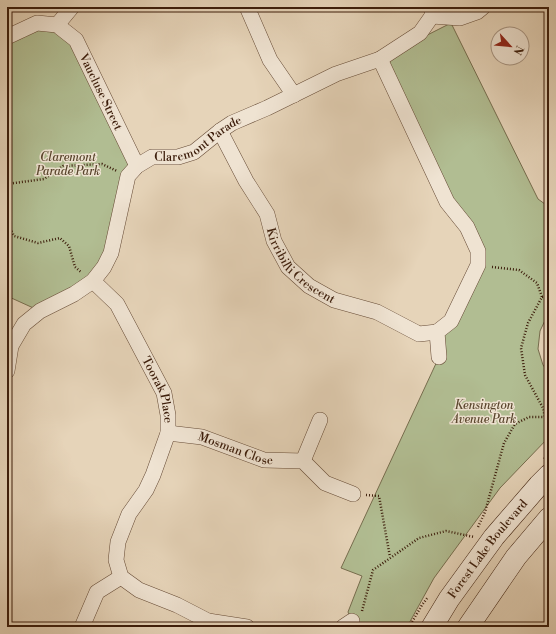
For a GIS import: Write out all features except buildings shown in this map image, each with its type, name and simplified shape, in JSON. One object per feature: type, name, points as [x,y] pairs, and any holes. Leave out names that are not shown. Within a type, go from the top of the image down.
[{"type":"main road","name":"Forest Lake Boulevard","points":[[432,627],[448,598],[494,537],[549,475]]},
{"type":"main road","points":[[468,627],[516,557],[549,518]]},
{"type":"street","points":[[7,37],[37,23],[57,25],[72,7]]},
{"type":"street","points":[[247,7],[270,60],[294,95]]},
{"type":"street","points":[[432,11],[460,18],[477,12],[483,7]]},
{"type":"street","name":"Claremont Parade","points":[[133,171],[152,157],[178,157],[194,152],[232,123],[267,108],[336,74],[380,59],[420,32],[432,11]]},
{"type":"street","name":"Vaucluse Street","points":[[57,25],[76,40],[133,171]]},
{"type":"street","points":[[380,59],[447,202],[467,227],[478,251],[478,265],[451,321],[437,332],[439,357]]},
{"type":"street","name":"Kirribilli Crescent","points":[[220,131],[246,181],[268,214],[274,241],[288,267],[309,286],[334,300],[378,312],[419,334],[437,332]]},
{"type":"street","points":[[7,371],[11,346],[24,324],[40,311],[74,294],[93,281],[104,267],[111,253],[133,171]]},
{"type":"street","name":"Toorak Place","points":[[93,281],[117,304],[164,394],[168,415],[168,433],[153,475],[146,490],[129,514],[118,542],[116,560],[121,577]]},
{"type":"street","points":[[320,420],[303,461],[325,483],[353,494]]},
{"type":"street","name":"Mosman Close","points":[[168,433],[202,437],[264,460],[303,461]]},
{"type":"street","points":[[82,627],[97,592],[121,577],[139,590],[177,605],[208,621],[247,627]]},
{"type":"path","points":[[7,184],[44,179],[63,166],[102,164],[133,171]]},
{"type":"path","points":[[7,220],[14,236],[38,243],[60,238],[69,246],[75,268],[93,281]]},
{"type":"path","points":[[478,265],[519,270],[537,283],[542,297],[528,323],[522,348],[525,374],[543,408],[545,417]]},
{"type":"path","points":[[542,297],[549,296]]},
{"type":"path","points":[[469,543],[474,537],[485,512],[504,443],[515,424],[529,417],[549,417]]},
{"type":"path","points":[[353,494],[379,496],[390,558]]},
{"type":"path","points":[[348,624],[361,615],[373,570],[390,558],[419,538],[446,531],[474,537]]},
{"type":"path","points":[[409,627],[422,605],[432,592]]},
{"type":"green space","name":"Claremont Parade Park","points":[[37,23],[76,40],[137,166],[104,267],[40,311],[7,296],[7,37]]},
{"type":"green space","name":"Kensington Avenue Park","points":[[451,23],[538,199],[549,207],[549,312],[540,331],[538,349],[543,365],[549,373],[549,437],[500,488],[434,578],[407,627],[343,627],[352,621],[348,612],[362,576],[341,568],[439,357],[437,332],[478,265],[380,59]]}]
